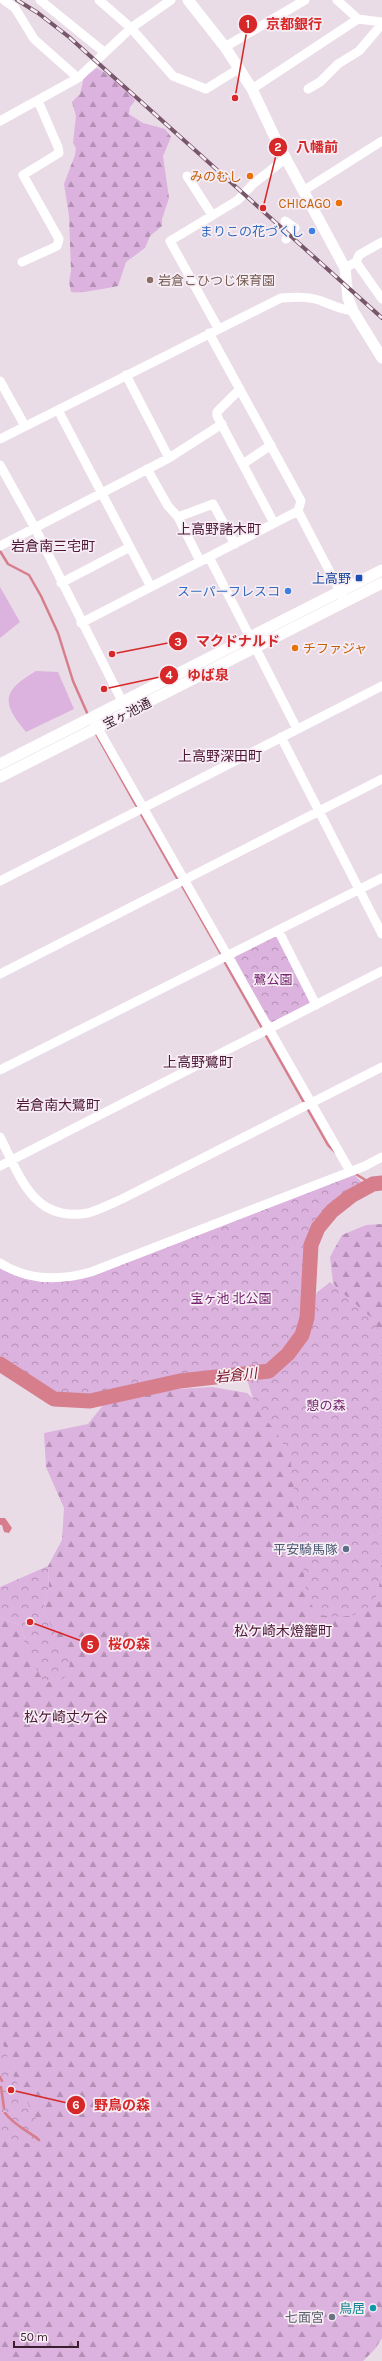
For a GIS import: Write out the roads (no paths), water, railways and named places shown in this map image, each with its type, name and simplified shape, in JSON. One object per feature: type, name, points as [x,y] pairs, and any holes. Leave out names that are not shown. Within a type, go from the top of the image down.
[{"type":"street","points":[[40,0],[104,52]]},
{"type":"street","points":[[99,0],[131,28],[173,76],[206,89],[240,68]]},
{"type":"street","points":[[0,121],[78,78],[97,62],[104,52],[131,28],[171,0]]},
{"type":"street","points":[[225,47],[305,0]]},
{"type":"street","points":[[308,89],[320,82],[338,64],[359,51],[382,23],[358,19],[337,0]]},
{"type":"street","points":[[191,1],[240,68],[252,89],[285,159],[346,268],[348,298],[353,311],[382,358]]},
{"type":"street","points":[[4,3],[15,8],[34,39],[78,78]]},
{"type":"street","points":[[252,89],[358,19]]},
{"type":"street","points":[[22,262],[57,246],[59,239],[23,175],[59,153],[58,147],[38,101]]},
{"type":"street","points":[[303,191],[382,141]]},
{"type":"street","points":[[218,328],[170,241],[238,200],[253,184],[285,159]]},
{"type":"street","points":[[187,176],[212,215]]},
{"type":"street","points":[[285,221],[295,228],[286,239]]},
{"type":"street","points":[[346,268],[356,262],[359,255],[382,242]]},
{"type":"street","points":[[356,262],[382,298]]},
{"type":"street","points":[[0,439],[218,328],[281,298],[303,297],[323,301],[341,310],[353,311]]},
{"type":"street","points":[[209,333],[301,501],[298,511],[343,596]]},
{"type":"street","points":[[126,375],[169,458]]},
{"type":"street","points":[[0,381],[25,426]]},
{"type":"street","points":[[240,389],[217,412],[274,523]]},
{"type":"street","points":[[58,410],[151,587]]},
{"type":"street","points":[[0,546],[169,458],[222,424]]},
{"type":"street","points":[[243,464],[271,445]]},
{"type":"street","points":[[0,465],[35,528],[80,623],[127,713]]},
{"type":"street","points":[[147,469],[168,506],[178,517],[200,562]]},
{"type":"street","points":[[178,517],[213,504],[234,544]]},
{"type":"street","points":[[80,623],[298,511]]},
{"type":"street","points":[[61,583],[130,547]]},
{"type":"street","points":[[209,557],[297,729]]},
{"type":"street","name":"宝ヶ池通","points":[[0,764],[95,723],[127,713],[253,643],[343,596],[382,570]]},
{"type":"street","name":"宝ヶ池通","points":[[343,596],[382,583]]},
{"type":"street","name":"宝ヶ池通","points":[[0,777],[95,723],[122,702],[253,643]]},
{"type":"street","points":[[0,880],[382,686]]},
{"type":"street","points":[[95,723],[350,1171]]},
{"type":"street","points":[[281,737],[382,934]]},
{"type":"street","points":[[0,974],[382,779]]},
{"type":"street","points":[[0,1070],[382,878]]},
{"type":"street","points":[[278,930],[316,1005]]},
{"type":"street","points":[[0,1166],[382,971]]},
{"type":"street","points":[[0,1137],[31,1196],[49,1209],[68,1214],[89,1212],[122,1199],[310,1102],[382,1067]]},
{"type":"street","points":[[0,1263],[22,1274],[39,1278],[55,1279],[79,1276],[350,1171],[382,1157]]},
{"type":"waterway","points":[[0,551],[8,564],[29,575],[41,596],[58,633],[73,681],[88,715]]},
{"type":"waterway","points":[[96,734],[178,880]]},
{"type":"waterway","points":[[181,884],[222,956]]},
{"type":"waterway","points":[[224,961],[263,1030]]},
{"type":"waterway","points":[[265,1034],[328,1145],[336,1153]]},
{"type":"waterway","points":[[354,1173],[372,1184]]},
{"type":"waterway","name":"岩倉川","points":[[0,1364],[54,1399],[90,1401],[180,1381],[269,1371],[288,1354],[302,1335],[307,1318],[311,1245],[318,1228],[332,1211],[351,1196],[373,1184],[382,1183]]},
{"type":"waterway","points":[[0,2077],[2,2081]]},
{"type":"waterway","points":[[1,2087],[4,2108]]},
{"type":"waterway","points":[[5,2113],[17,2125],[39,2140]]},
{"type":"railway","points":[[17,0],[38,13],[69,37],[382,318]]},
{"type":"place","name":"京都銀行","points":[[235,98]]},
{"type":"place","name":"みのむし","points":[[250,176]]},
{"type":"place","name":"CHICAGO","points":[[339,203]]},
{"type":"place","name":"八幡前","points":[[263,208]]},
{"type":"place","name":"まりこの花づくし","points":[[312,231]]},
{"type":"place","name":"岩倉こひつじ保育園","points":[[150,280]]},
{"type":"place","name":"上高野","points":[[359,578]]},
{"type":"place","name":"スーパーフレスコ","points":[[288,591]]},
{"type":"place","name":"チファジャ","points":[[295,648]]},
{"type":"place","name":"マクドナルド","points":[[112,654]]},
{"type":"place","name":"ゆば泉","points":[[104,689]]},
{"type":"place","name":"平安騎馬隊","points":[[346,1549]]},
{"type":"place","name":"桜の森","points":[[30,1622]]},
{"type":"place","name":"野鳥の森","points":[[11,2090]]},
{"type":"place","name":"鳥居","points":[[373,2308]]},
{"type":"place","name":"七面宮","points":[[332,2317]]},
{"type":"district","name":"上高野諸木町","points":[[219,529]]},
{"type":"district","name":"岩倉南三宅町","points":[[53,546]]},
{"type":"district","name":"上高野深田町","points":[[220,756]]},
{"type":"district","name":"上高野鷺町","points":[[198,1062]]},
{"type":"district","name":"岩倉南大鷺町","points":[[58,1105]]},
{"type":"district","name":"松ケ崎木燈籠町","points":[[283,1631]]},
{"type":"district","name":"松ケ崎丈ケ谷","points":[[66,1717]]},
{"type":"park label","name":"鷺公園","points":[[273,979]]},
{"type":"park label","name":"宝ヶ池 北公園","points":[[231,1298]]},
{"type":"park label","name":"憩の森","points":[[326,1405]]}]
